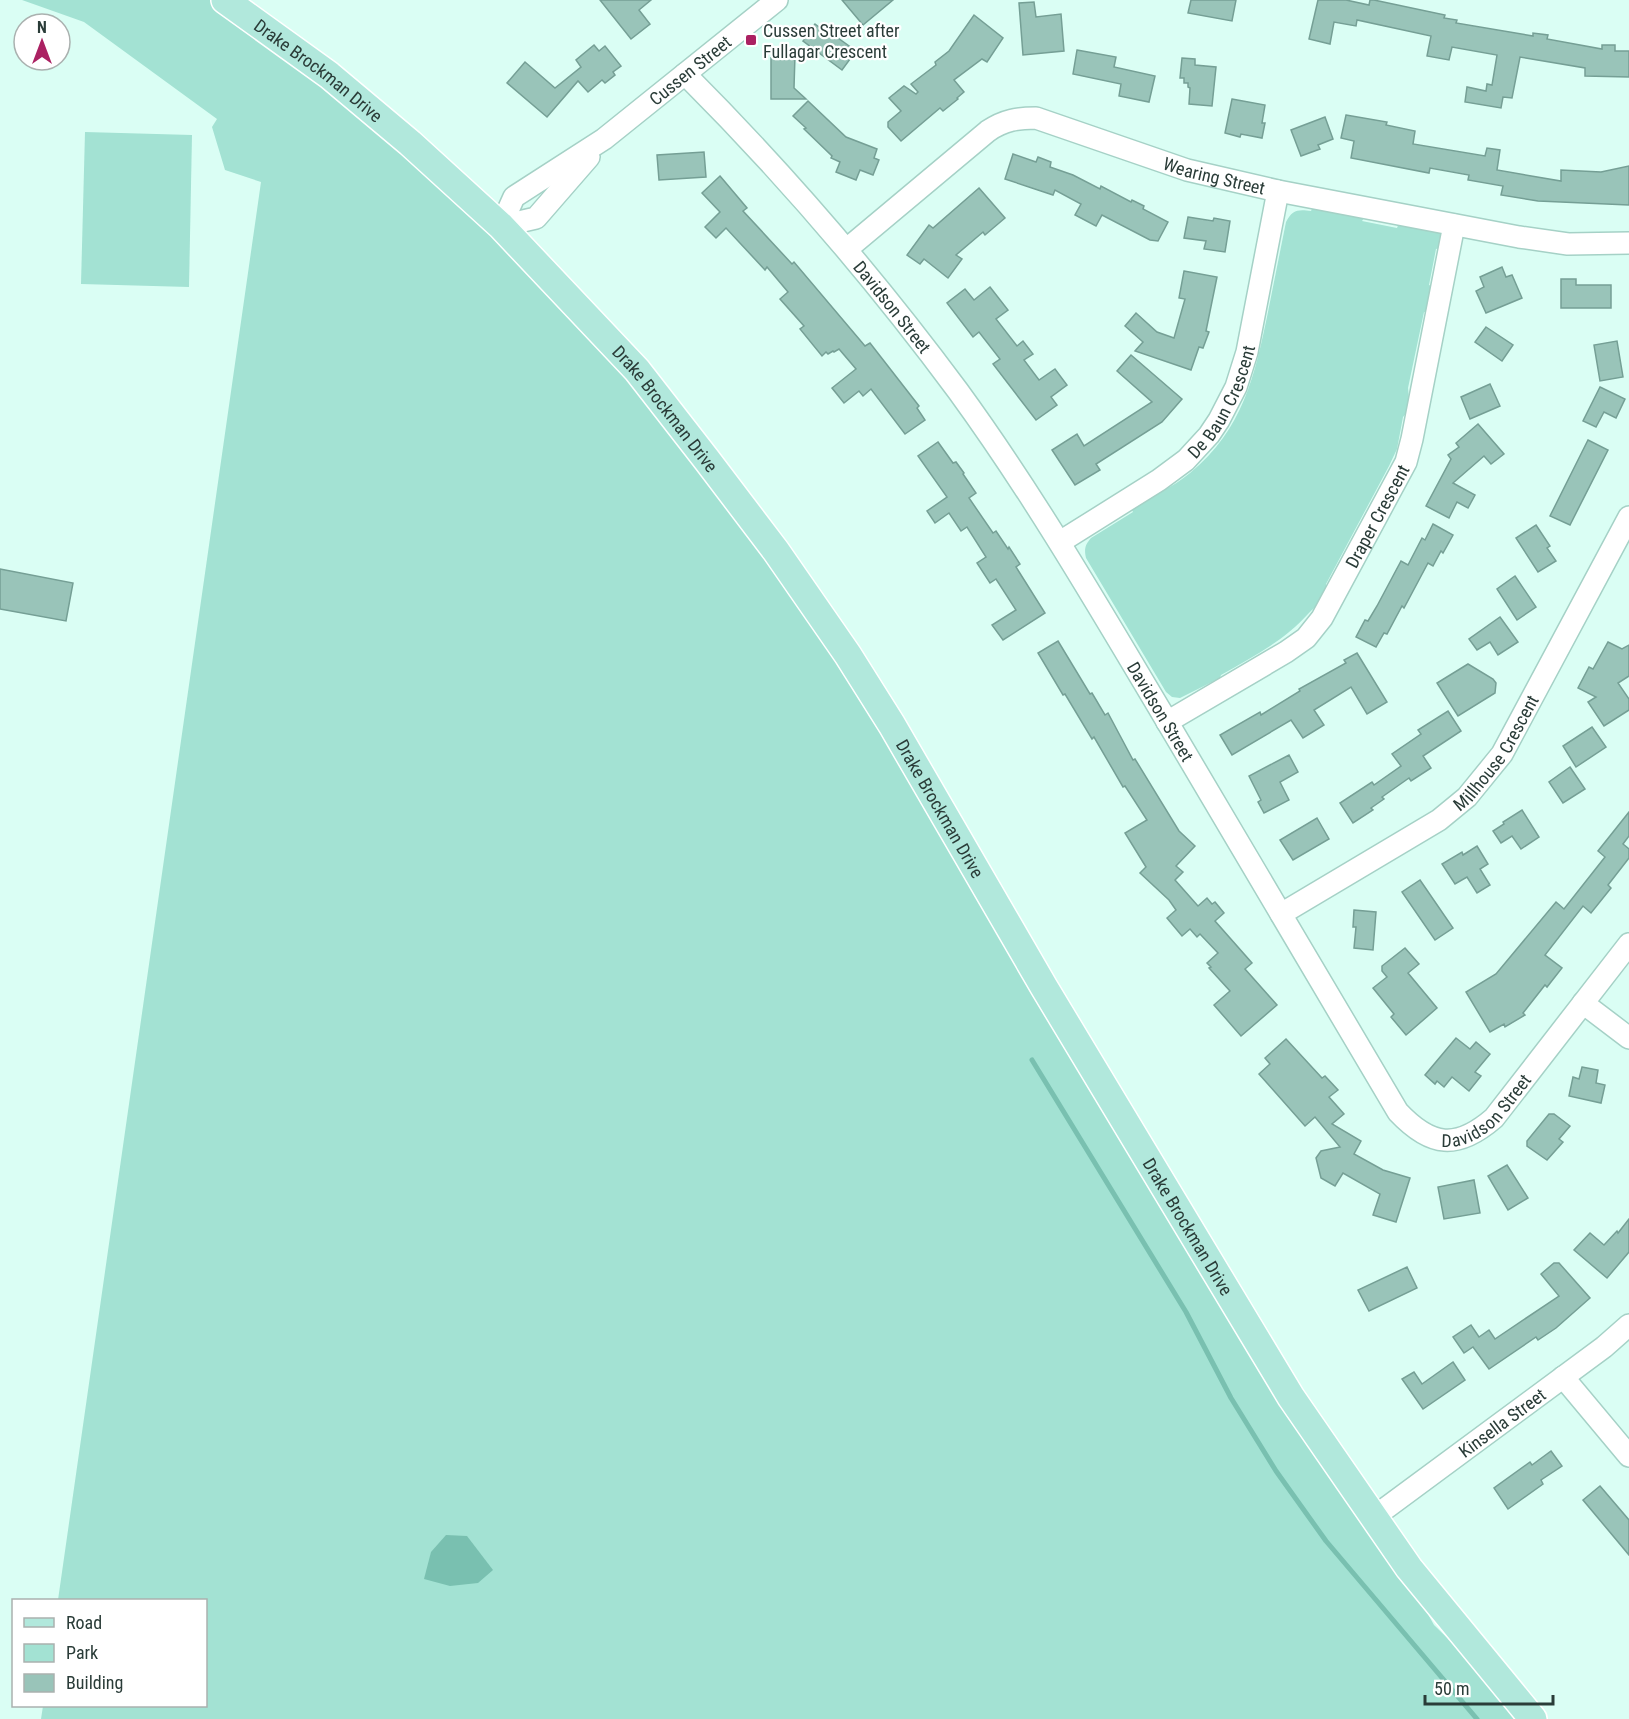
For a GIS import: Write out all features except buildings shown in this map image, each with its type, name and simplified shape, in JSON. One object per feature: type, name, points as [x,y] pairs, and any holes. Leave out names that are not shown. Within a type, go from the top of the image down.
[{"type":"main road","name":"Drake Brockman Drive","points":[[225,0],[329,75],[410,143],[501,226],[637,370],[776,551],[848,655],[917,766],[1044,987],[1291,1397],[1409,1568],[1533,1719]]},
{"type":"street","name":"Cussen Street","points":[[501,226],[514,196],[604,140],[777,0]]},
{"type":"street","name":"Davidson Street","points":[[685,74],[752,143],[847,249],[958,391],[1010,465],[1060,542],[1398,1112],[1412,1127],[1440,1140],[1460,1139],[1478,1132],[1494,1118],[1629,944]]},
{"type":"street","name":"Wearing Street","points":[[847,249],[988,131],[1016,118],[1036,118],[1186,170],[1278,190],[1519,237],[1568,244],[1629,243]]},
{"type":"street","name":"Cussen Street","points":[[501,226],[536,218],[604,140]]},
{"type":"street","name":"De Baun Crescent","points":[[1060,542],[1159,480],[1186,460],[1209,435],[1219,420],[1236,387],[1247,352],[1278,190]]},
{"type":"street","name":"Draper Crescent","points":[[1167,722],[1286,652],[1306,638],[1322,618],[1406,462],[1454,225]]},
{"type":"street","name":"Millhouse Crescent","points":[[1281,914],[1439,819],[1467,797],[1480,783],[1502,754],[1629,517]]},
{"type":"street","points":[[1583,1003],[1629,1038]]},
{"type":"street","name":"Kinsella Street","points":[[1374,1517],[1604,1347],[1629,1325]]},
{"type":"street","points":[[1563,1377],[1629,1456]]},
{"type":"green space","points":[[22,0],[225,0],[501,226],[776,551],[1374,1517],[1434,1625],[1530,1719],[41,1719],[43,1707],[207,1707],[207,1599],[58,1599],[261,182],[225,170],[212,127],[217,119],[84,22],[72,18],[72,12],[56,12]]},
{"type":"green space","points":[[85,132],[192,135],[189,287],[81,284]]},
{"type":"green space","points":[[1314,204],[1364,218],[1362,221],[1397,228],[1399,223],[1438,230],[1442,238],[1440,248],[1436,249],[1429,285],[1434,287],[1427,313],[1424,312],[1408,388],[1410,409],[1403,417],[1397,449],[1326,584],[1325,595],[1321,602],[1289,632],[1221,675],[1220,678],[1180,698],[1172,697],[1166,692],[1086,558],[1087,543],[1091,538],[1133,512],[1132,510],[1139,505],[1190,473],[1223,439],[1235,420],[1252,379],[1286,222],[1296,211],[1311,211]]},
{"type":"shaded area","points":[[446,1535],[467,1536],[493,1570],[478,1583],[450,1586],[424,1579],[431,1552]]},
{"type":"waterway","points":[[1032,1060],[1186,1312],[1231,1398],[1276,1471],[1326,1541],[1477,1719]]},
{"type":"place","name":"Cussen Street after Fullagar Crescent","points":[[751,40]]}]
